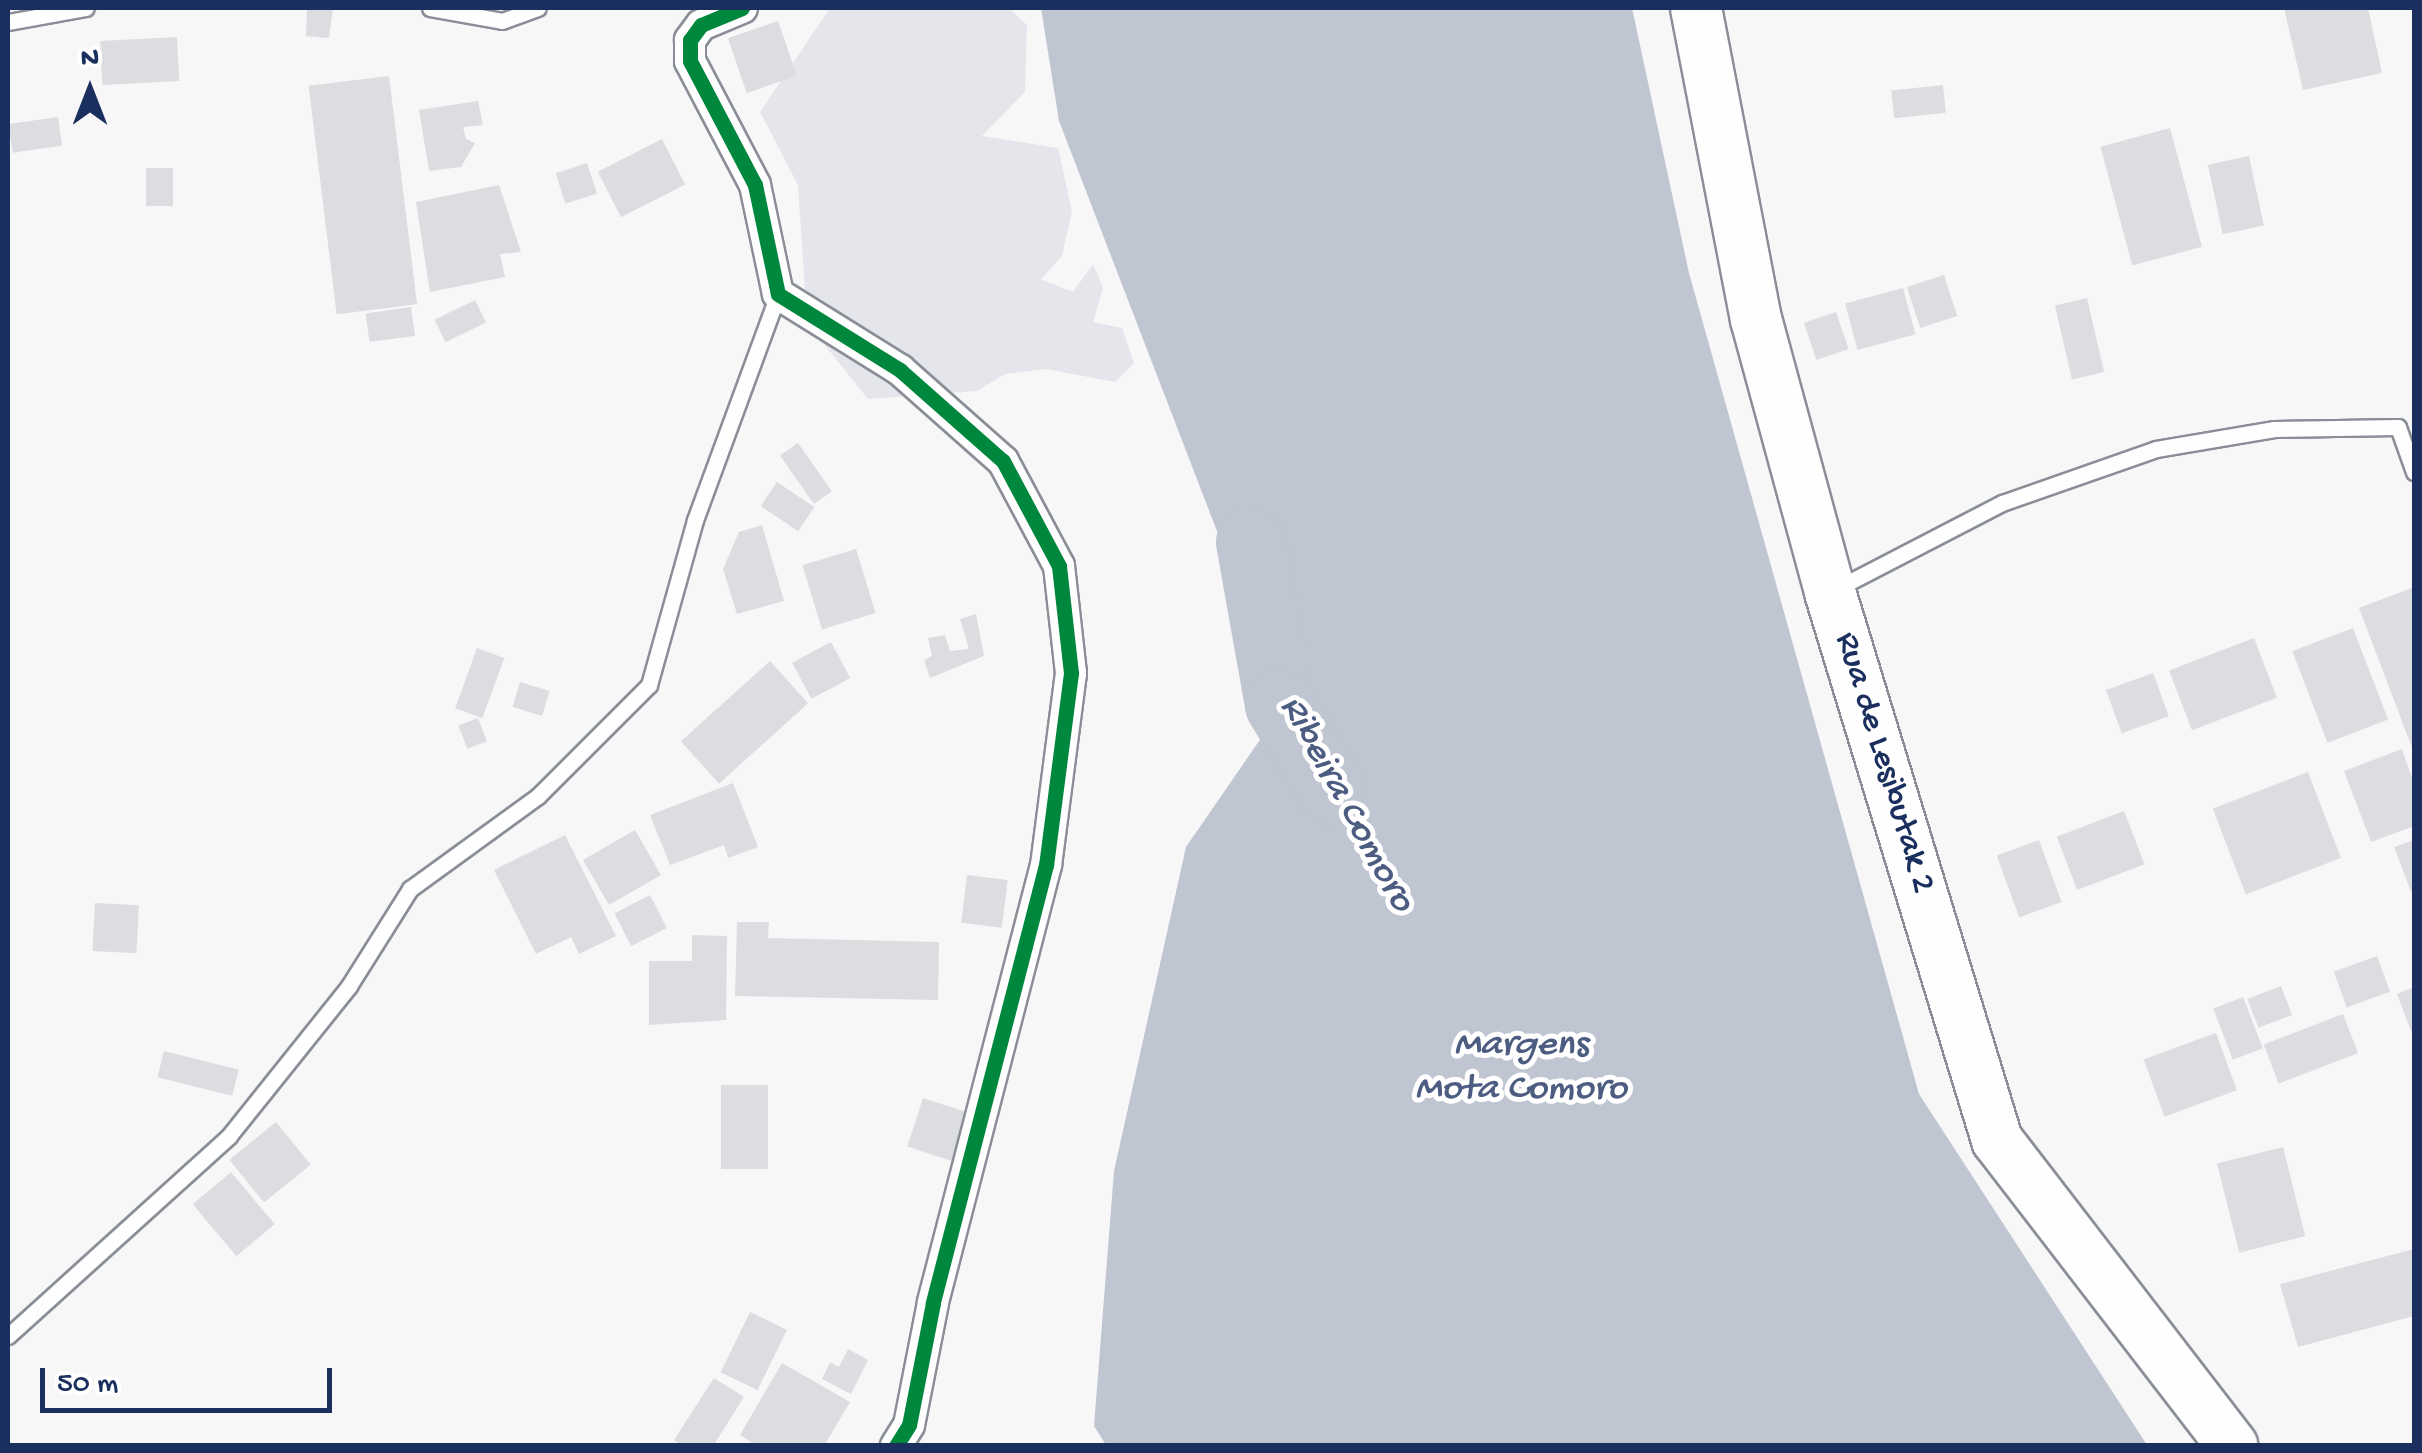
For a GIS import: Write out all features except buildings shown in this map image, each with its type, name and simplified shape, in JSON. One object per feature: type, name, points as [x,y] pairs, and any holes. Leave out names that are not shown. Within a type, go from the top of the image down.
[{"type":"main road","name":"Rua de Lesibutak 2","points":[[1696,8],[1756,320],[1830,592],[1997,1140],[2233,1446]]},
{"type":"street","points":[[742,8],[701,25],[690,40],[690,61],[755,185],[778,294],[900,370],[1003,462],[1059,566],[1071,673],[1046,866],[932,1303],[910,1425],[896,1446]]},
{"type":"lane","points":[[8,22],[86,8]]},
{"type":"lane","points":[[430,8],[502,21],[538,8]]},
{"type":"lane","points":[[8,1336],[229,1136],[349,986],[410,889],[538,796],[649,685],[695,520],[778,294]]},
{"type":"lane","points":[[1830,592],[2002,503],[2156,448],[2274,428],[2406,425],[2414,472]]},
{"type":"shaded area","points":[[830,8],[1009,8],[1027,25],[1025,92],[982,136],[1058,148],[1072,211],[1062,256],[1041,279],[1073,292],[1093,264],[1103,288],[1093,322],[1122,328],[1134,363],[1115,382],[1046,369],[1005,374],[977,391],[868,399],[807,323],[798,185],[760,112]]},
{"type":"water","name":"Margens Mota Comoro","points":[[1041,8],[1632,8],[1689,273],[1919,1094],[2147,1445],[1106,1445],[1094,1426],[1114,1171],[1186,847],[1306,673],[1252,622],[1059,121]]},
{"type":"waterway","name":"Ribeira Comoro","points":[[1251,542],[1280,705],[1332,791]]},
{"type":"cycle path","points":[[742,8],[701,25],[690,40],[690,61],[755,185],[778,294],[900,370],[1003,461],[1059,566],[1071,673],[1046,865],[933,1303],[909,1425],[896,1446]]}]
